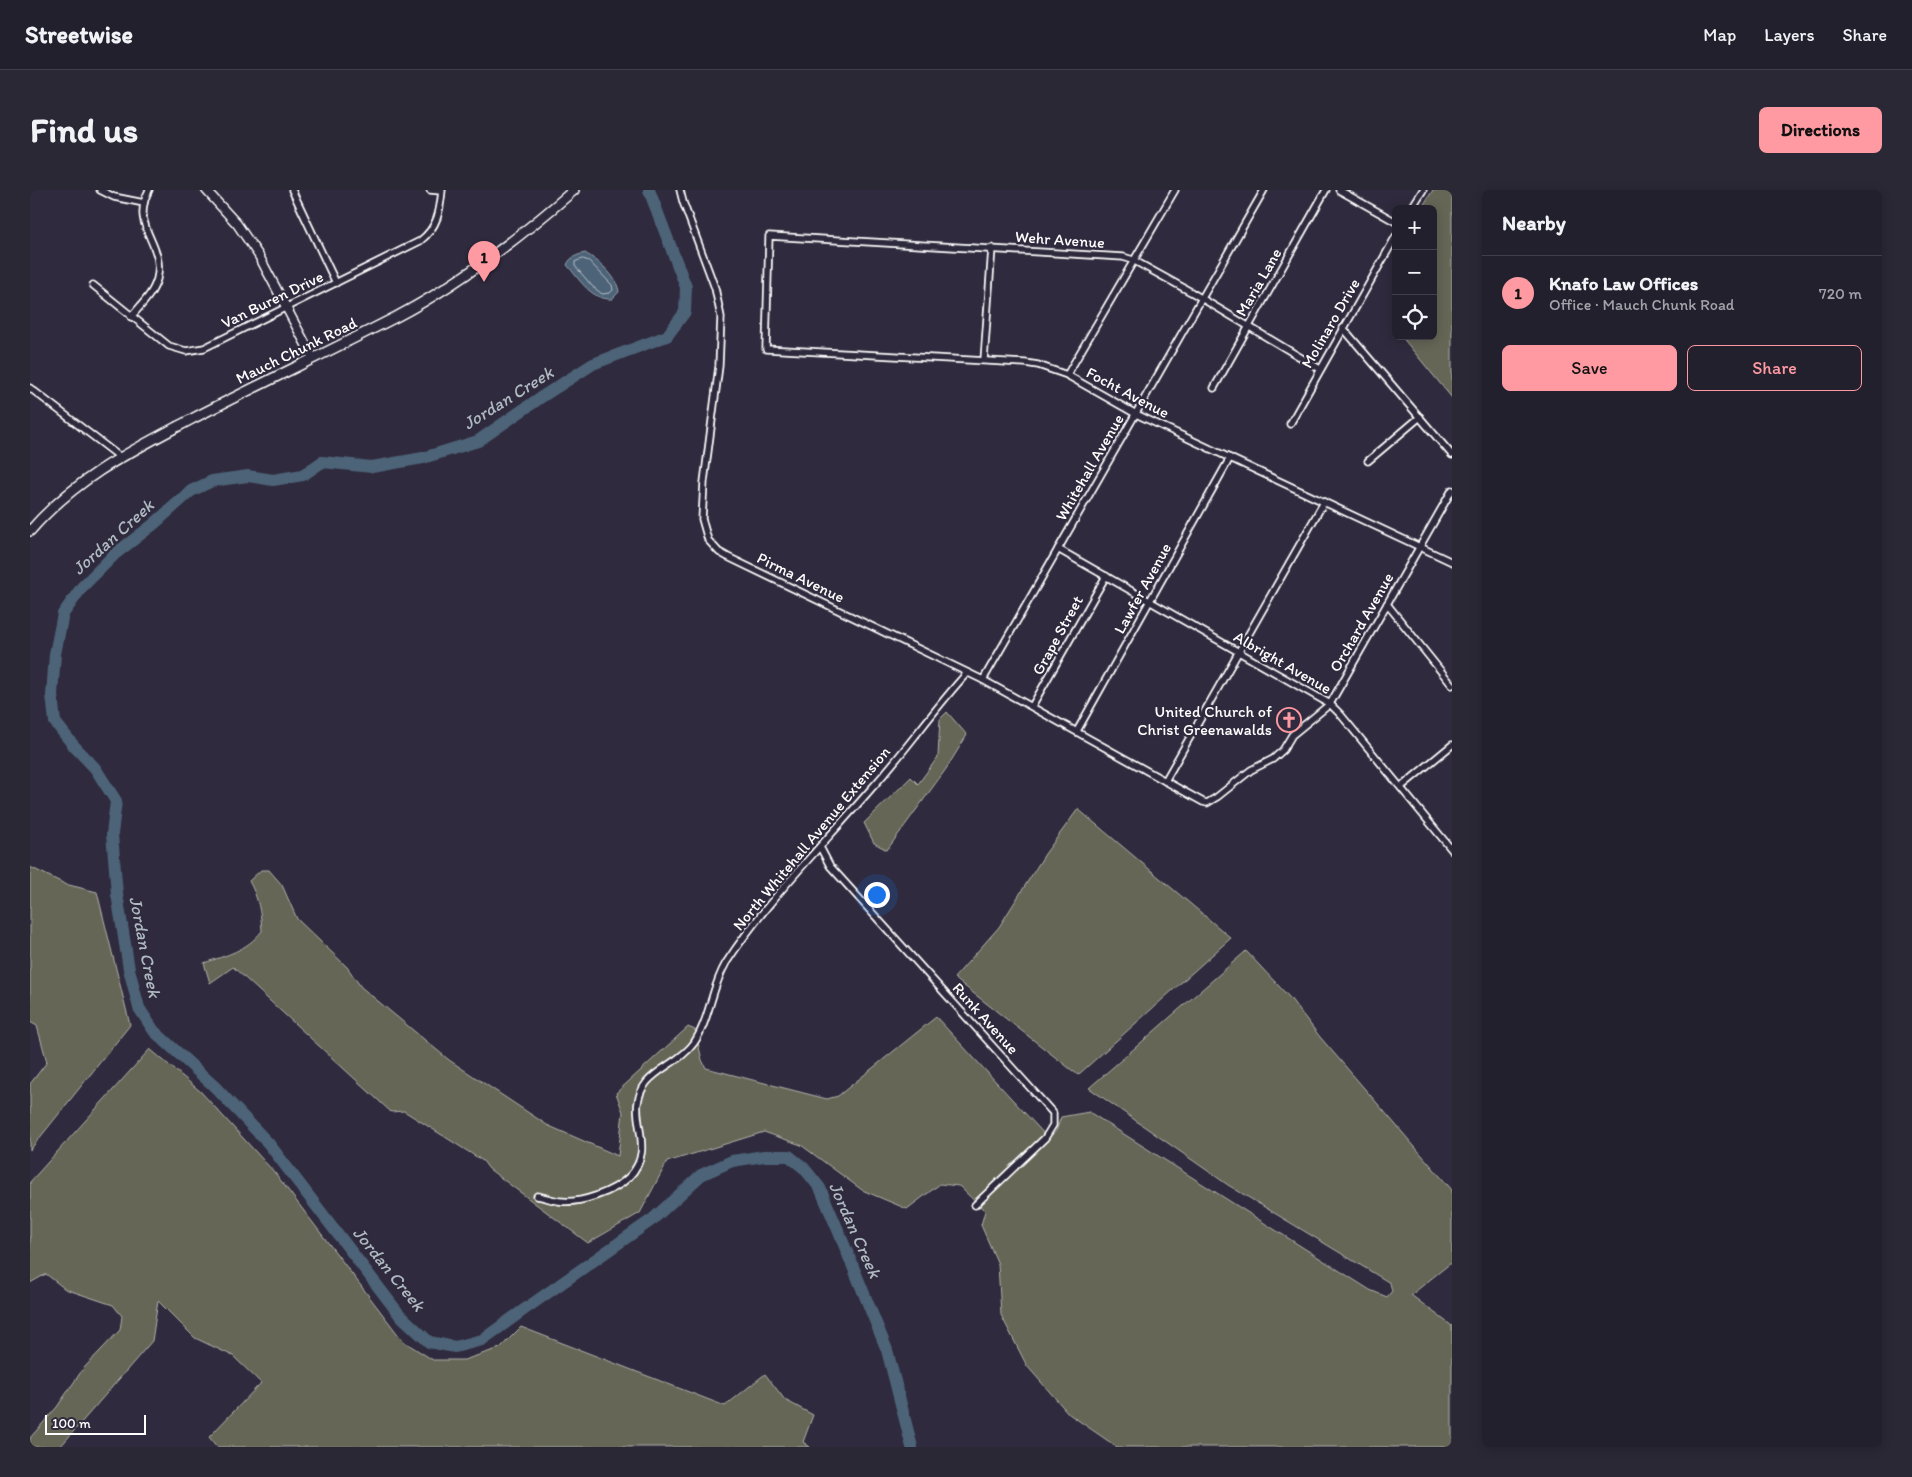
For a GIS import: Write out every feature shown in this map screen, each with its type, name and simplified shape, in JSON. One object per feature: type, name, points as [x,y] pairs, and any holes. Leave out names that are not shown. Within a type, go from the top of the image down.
[{"type":"main road","name":"Mauch Chunk Road","points":[[30,531],[66,496],[102,468],[245,391],[398,316],[441,291],[506,246],[574,190]]},
{"type":"street","points":[[100,190],[114,197],[144,204]]},
{"type":"street","points":[[131,317],[153,289],[158,271],[157,253],[143,219],[144,204],[149,190]]},
{"type":"street","points":[[206,190],[247,238],[270,275],[313,358]]},
{"type":"street","points":[[292,190],[336,284]]},
{"type":"street","points":[[430,190],[442,190]]},
{"type":"street","name":"Van Buren Drive","points":[[93,286],[169,346],[177,350],[196,351],[212,345],[417,244],[427,236],[437,221],[442,190]]},
{"type":"street","name":"Pirma Avenue","points":[[680,190],[692,229],[715,288],[722,317],[719,366],[702,502],[702,525],[708,540],[719,552],[728,557],[983,680],[1203,802]]},
{"type":"street","points":[[1067,375],[1174,190]]},
{"type":"street","name":"Whitehall Avenue","points":[[983,680],[1264,190]]},
{"type":"street","name":"Maria Lane","points":[[1214,388],[1326,190]]},
{"type":"street","points":[[1339,190],[1392,220]]},
{"type":"street","points":[[1414,205],[1423,190]]},
{"type":"street","name":"Wehr Avenue","points":[[766,349],[769,236],[1106,255],[1133,260],[1320,369]]},
{"type":"street","name":"Molinaro Drive","points":[[1290,424],[1392,243]]},
{"type":"street","points":[[984,360],[992,248]]},
{"type":"street","points":[[1343,328],[1452,455]]},
{"type":"street","name":"Focht Avenue","points":[[766,349],[984,360],[1038,365],[1067,375],[1136,414],[1452,562]]},
{"type":"street","points":[[30,388],[120,457]]},
{"type":"street","points":[[1368,461],[1420,417]]},
{"type":"street","name":"Lawfer Avenue","points":[[1077,731],[1230,458]]},
{"type":"street","name":"Orchard Avenue","points":[[1203,802],[1207,803],[1217,797],[1251,770],[1273,759],[1283,750],[1292,735],[1330,704],[1452,490]]},
{"type":"street","points":[[1165,781],[1324,502]]},
{"type":"street","name":"Albright Avenue","points":[[1058,549],[1330,704],[1452,850]]},
{"type":"street","name":"Grape Street","points":[[1032,706],[1106,576]]},
{"type":"street","points":[[1387,604],[1452,686]]},
{"type":"street","name":"North Whitehall Avenue Extension","points":[[537,1196],[559,1201],[585,1199],[615,1188],[637,1168],[643,1147],[638,1119],[641,1093],[648,1082],[693,1045],[707,1013],[716,984],[727,962],[759,918],[802,865],[871,790],[967,673]]},
{"type":"street","points":[[1401,787],[1452,745]]},
{"type":"street","name":"Runk Avenue","points":[[820,847],[825,858],[837,873],[1053,1113],[1053,1125],[1045,1138],[975,1205]]},
{"type":"green space","points":[[1433,190],[1452,190],[1452,398],[1404,340],[1437,340],[1437,205],[1424,205]]},
{"type":"green space","points":[[947,712],[967,735],[946,769],[887,850],[874,843],[864,823],[911,777],[918,784],[938,757],[940,719]]},
{"type":"green space","points":[[1078,809],[1231,938],[1078,1075],[954,978],[999,927],[1045,854]]},
{"type":"green space","points":[[30,867],[65,884],[97,892],[130,1025],[30,1150],[30,1084],[47,1062],[37,1026],[30,1022]]},
{"type":"green space","points":[[261,870],[269,870],[282,885],[297,919],[347,967],[361,987],[449,1060],[547,1125],[618,1156],[623,1112],[616,1093],[688,1027],[695,1030],[702,1060],[706,1068],[827,1099],[838,1096],[936,1017],[1048,1138],[1056,1131],[1061,1117],[1089,1112],[1370,1290],[1387,1297],[1392,1291],[1390,1283],[1228,1185],[1089,1088],[1246,951],[1290,998],[1320,1037],[1452,1190],[1452,1262],[1411,1295],[1452,1326],[1452,1447],[1117,1447],[1069,1414],[1027,1366],[1001,1315],[998,1264],[981,1225],[985,1211],[959,1186],[940,1184],[907,1209],[862,1190],[801,1145],[764,1132],[667,1162],[640,1213],[588,1243],[489,1169],[483,1161],[404,1111],[391,1112],[233,967],[210,983],[204,963],[243,948],[262,931],[259,905],[249,881]]},
{"type":"green space","points":[[150,1049],[201,1092],[275,1173],[403,1341],[433,1360],[464,1360],[500,1348],[521,1327],[725,1406],[765,1374],[785,1400],[813,1415],[803,1442],[810,1447],[217,1447],[209,1437],[261,1383],[233,1356],[195,1338],[158,1301],[152,1341],[60,1447],[30,1447],[30,1438],[57,1407],[83,1369],[120,1330],[122,1316],[113,1305],[65,1289],[46,1274],[30,1283],[30,1182]]},
{"type":"water","points":[[585,253],[596,260],[615,280],[619,292],[612,299],[592,293],[581,283],[567,265],[572,258]]},
{"type":"waterway","name":"Jordan Creek","points":[[649,190],[686,287],[685,312],[667,336],[593,364],[478,441],[423,458],[372,467],[322,462],[303,475],[273,480],[248,476],[212,481],[191,491],[154,524],[115,554],[82,587],[63,614],[55,654],[52,695],[55,722],[95,768],[116,801],[112,834],[117,894],[129,969],[139,1008],[154,1031],[215,1087],[269,1144],[399,1314],[429,1342],[455,1347],[482,1340],[653,1219],[701,1175],[732,1161],[764,1156],[789,1156],[804,1168],[820,1188],[838,1230],[887,1350],[912,1447]]},
{"type":"place","name":"Knafo Law Offices","points":[[484,282]]},
{"type":"place","name":"United Church of Christ Greenawalds","points":[[1289,720]]}]
